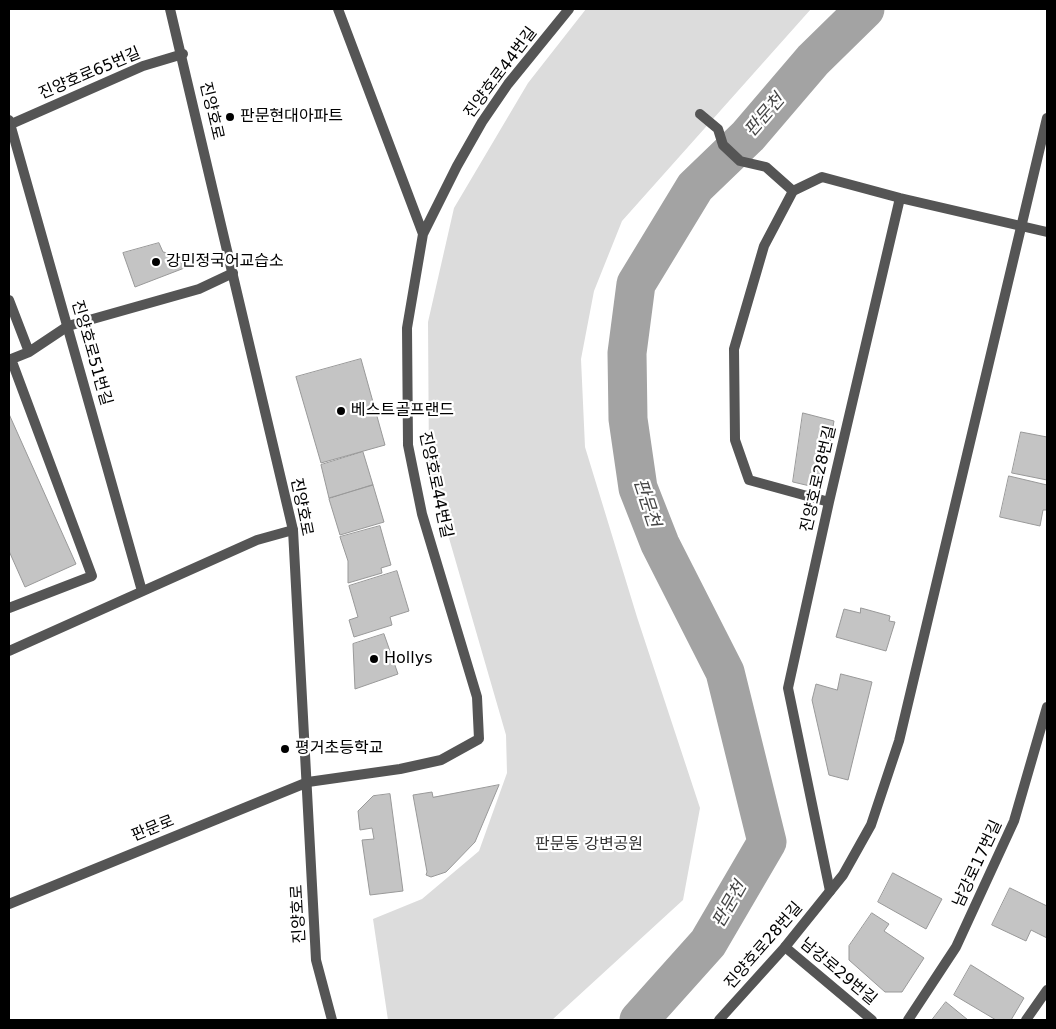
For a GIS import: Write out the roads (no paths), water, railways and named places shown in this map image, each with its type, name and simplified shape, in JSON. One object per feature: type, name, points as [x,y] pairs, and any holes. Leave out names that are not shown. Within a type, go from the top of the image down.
[{"type":"street","name":"진양호로","points":[[170,9],[183,54],[293,530],[308,782],[316,960],[332,1020]]},
{"type":"street","points":[[338,9],[423,234]]},
{"type":"street","name":"진양호로44번길","points":[[308,782],[400,769],[441,760],[478,739],[477,697],[422,514],[408,445],[407,328],[423,234],[482,122],[508,84],[569,9]]},
{"type":"street","name":"진양호로65번길","points":[[9,123],[143,66],[183,54]]},
{"type":"street","points":[[700,114],[718,129],[723,145],[740,161],[766,167],[793,191]]},
{"type":"street","name":"진양호로28번길","points":[[719,1020],[785,947],[843,875],[871,825],[899,742],[1023,227],[1047,118]]},
{"type":"street","name":"진양호로51번길","points":[[9,123],[142,591]]},
{"type":"street","points":[[829,502],[749,480],[735,440],[734,349],[764,246],[793,191],[822,177],[900,198],[1047,232]]},
{"type":"street","name":"진양호로28번길","points":[[830,891],[788,688],[900,198]]},
{"type":"street","points":[[9,608],[92,576],[10,359],[29,352],[68,326],[199,289],[233,272]]},
{"type":"street","points":[[9,300],[29,352]]},
{"type":"street","points":[[9,652],[257,540],[293,530]]},
{"type":"street","name":"남강로17번길","points":[[908,1020],[956,947],[1014,821],[1047,706]]},
{"type":"street","name":"판문로","points":[[9,904],[308,782]]},
{"type":"street","name":"남강로29번길","points":[[785,947],[872,1020]]},
{"type":"street","points":[[1026,1020],[1047,990]]},
{"type":"waterway","name":"판문천","points":[[639,1020],[708,943],[767,842],[725,672],[660,544],[638,488],[628,419],[627,353],[636,284],[695,187],[748,136],[813,60],[865,9]]},
{"type":"place","name":"판문현대아파트","points":[[230,117]]},
{"type":"place","name":"강민정국어교습소","points":[[156,262]]},
{"type":"place","name":"베스트골프랜드","points":[[341,411]]},
{"type":"place","name":"Hollys","points":[[374,659]]},
{"type":"place","name":"평거초등학교","points":[[285,749]]},
{"type":"park label","name":"판문동 강변공원","points":[[589,845]]}]
